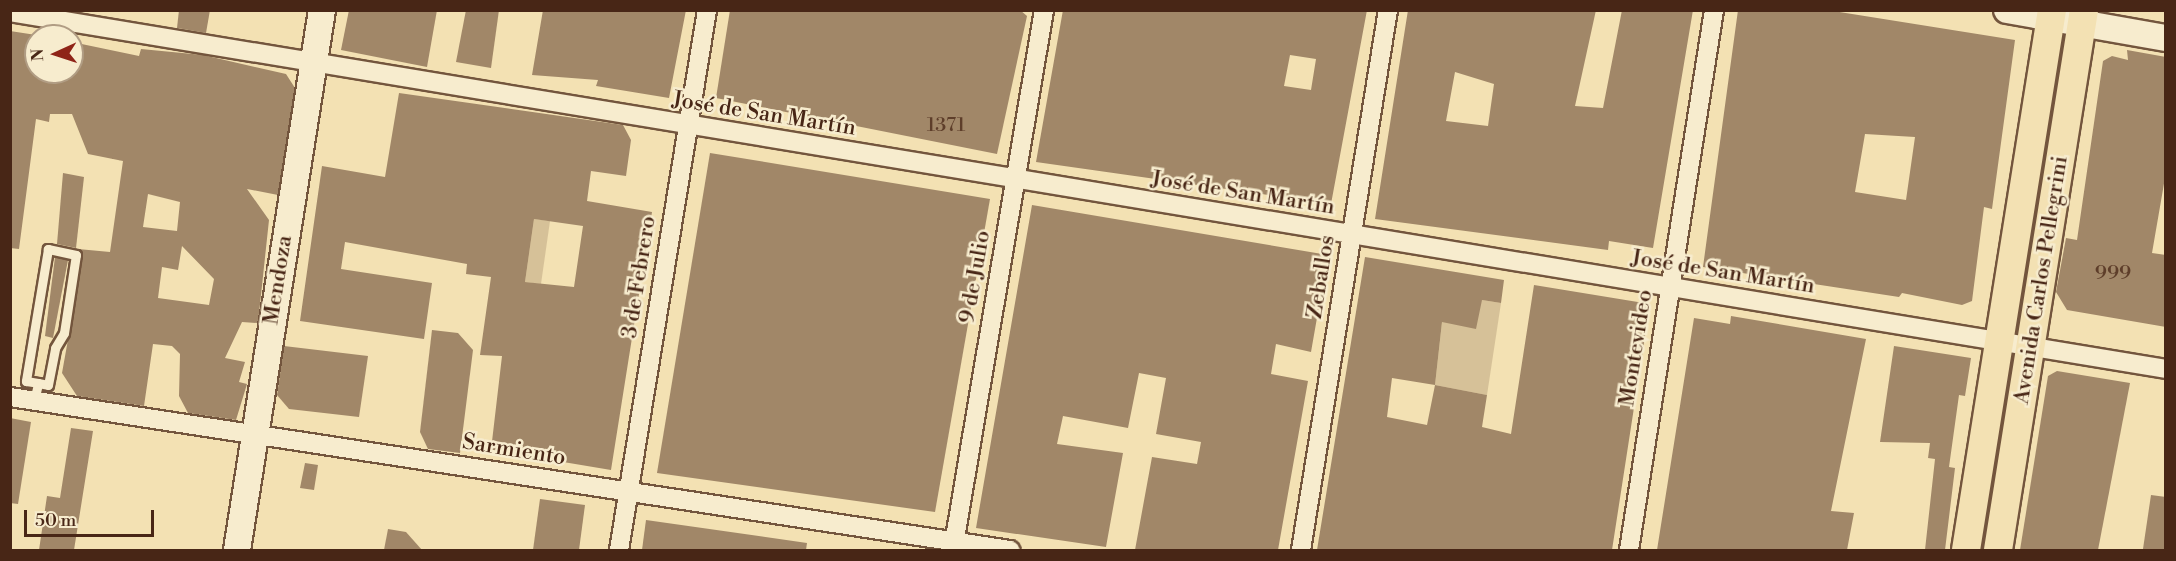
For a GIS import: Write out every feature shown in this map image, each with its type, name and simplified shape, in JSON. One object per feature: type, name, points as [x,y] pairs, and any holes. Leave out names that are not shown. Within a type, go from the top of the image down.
[{"type":"main road","name":"Mendoza","points":[[237,550],[253,435],[322,10]]},
{"type":"main road","points":[[2007,10],[2083,17],[2166,38]]},
{"type":"main road","name":"Avenida Carlos Pellegrini","points":[[1966,550],[2051,14]]},
{"type":"main road","name":"Avenida Carlos Pellegrini","points":[[1998,550],[2083,17]]},
{"type":"street","name":"3 de Febrero","points":[[619,550],[707,10]]},
{"type":"street","name":"9 de Julio","points":[[954,546],[1044,10]]},
{"type":"street","name":"Zeballos","points":[[1301,550],[1388,10]]},
{"type":"street","name":"Montevideo","points":[[1629,550],[1713,10]]},
{"type":"street","name":"José de San Martín","points":[[10,12],[2166,369]]},
{"type":"street","name":"Sarmiento","points":[[10,397],[36,392],[253,435],[628,492],[954,546],[1010,550]]},
{"type":"lane","points":[[48,249],[76,255],[64,333],[55,348],[48,385],[36,392],[26,381],[48,249]]},
{"type":"shaded area","points":[[534,219],[550,221],[541,284],[525,282]]},
{"type":"shaded area","points":[[1482,300],[1501,303],[1487,395],[1435,385],[1442,322]]},
{"type":"building","points":[[179,10],[210,10],[206,33],[177,28]]},
{"type":"building","points":[[349,10],[437,10],[427,67],[341,50]]},
{"type":"building","points":[[466,10],[499,10],[491,68],[456,62]]},
{"type":"building","points":[[543,10],[686,10],[669,98],[596,86],[598,80],[532,75]]},
{"type":"building","points":[[730,10],[1020,10],[1027,16],[997,154],[716,98]]},
{"type":"building","points":[[1063,10],[1367,10],[1331,204],[1036,162]],"holes":[[[1290,55],[1316,59],[1311,90],[1284,86]]]},
{"type":"building","points":[[1408,10],[1596,10],[1575,106],[1603,108],[1622,10],[1693,10],[1653,248],[1609,241],[1608,250],[1375,219]],"holes":[[[1455,72],[1494,84],[1488,126],[1446,121]]]},
{"type":"building","points":[[1738,10],[1827,10],[2015,40],[1992,209],[1984,207],[1972,301],[1962,305],[1902,293],[1899,297],[1703,267]],"holes":[[[1865,134],[1915,137],[1906,200],[1855,192]]]},
{"type":"building","points":[[10,31],[24,33],[24,84],[84,84],[84,45],[139,56],[141,49],[203,55],[286,74],[295,88],[278,195],[247,189],[269,220],[258,323],[242,322],[225,358],[245,362],[239,382],[247,384],[236,420],[188,413],[179,396],[180,354],[172,346],[153,344],[144,406],[77,396],[62,373],[83,256],[78,249],[110,252],[123,161],[88,154],[72,114],[50,114],[49,122],[36,119],[19,249],[10,248]],"holes":[[[148,194],[180,202],[177,231],[143,227]],[[182,246],[214,279],[209,305],[158,298],[162,267],[178,270]]]},
{"type":"building","points":[[2127,50],[2166,57],[2166,172],[2152,253],[2166,255],[2166,327],[2067,310],[2056,292],[2066,238],[2077,240],[2103,61],[2112,56],[2128,60]]},
{"type":"building","points":[[399,93],[623,125],[631,140],[626,176],[591,171],[587,201],[652,212],[611,470],[491,450],[502,356],[480,355],[491,277],[466,274],[467,264],[345,242],[341,269],[432,283],[424,339],[300,321],[322,166],[385,177]],"holes":[[[534,219],[583,226],[574,287],[525,282]]]},
{"type":"building","points":[[710,153],[990,199],[935,512],[657,473]]},
{"type":"building","points":[[63,173],[84,177],[76,248],[57,244]]},
{"type":"building","points":[[1032,205],[1328,255],[1311,352],[1276,344],[1271,374],[1308,381],[1278,550],[1135,550],[1152,457],[1197,464],[1201,442],[1156,434],[1166,378],[1139,373],[1128,428],[1063,416],[1057,444],[1123,453],[1106,547],[976,528]]},
{"type":"building","points":[[55,257],[68,260],[53,338],[45,336]]},
{"type":"building","points":[[1365,257],[1504,280],[1501,303],[1482,300],[1476,329],[1442,322],[1435,385],[1487,395],[1482,427],[1511,434],[1534,285],[1650,304],[1612,550],[1317,550]],"holes":[[[1392,378],[1435,385],[1427,425],[1387,417]]]},
{"type":"building","points":[[1731,316],[1866,339],[1831,511],[1854,513],[1847,550],[1657,550],[1694,318],[1730,324]]},
{"type":"building","points":[[432,330],[458,333],[473,350],[460,453],[428,449],[420,432]]},
{"type":"building","points":[[284,346],[368,356],[359,417],[289,409],[277,395]]},
{"type":"building","points":[[1894,346],[1971,358],[1965,396],[1959,395],[1949,467],[1955,468],[1945,550],[1925,550],[1935,459],[1928,458],[1930,443],[1880,442]]},
{"type":"building","points":[[2057,371],[2130,383],[2098,550],[2020,550],[2048,376]]},
{"type":"building","points":[[10,418],[31,422],[18,504],[10,503]]},
{"type":"building","points":[[71,428],[93,431],[74,550],[39,550],[47,496],[60,498]]},
{"type":"building","points":[[305,463],[318,465],[314,490],[300,488]]},
{"type":"building","points":[[2151,495],[2166,497],[2166,550],[2143,549]]},
{"type":"building","points":[[540,499],[585,505],[579,550],[533,550]]},
{"type":"building","points":[[646,520],[807,543],[806,550],[642,550]]},
{"type":"building","points":[[388,529],[406,532],[422,550],[384,550]]}]
